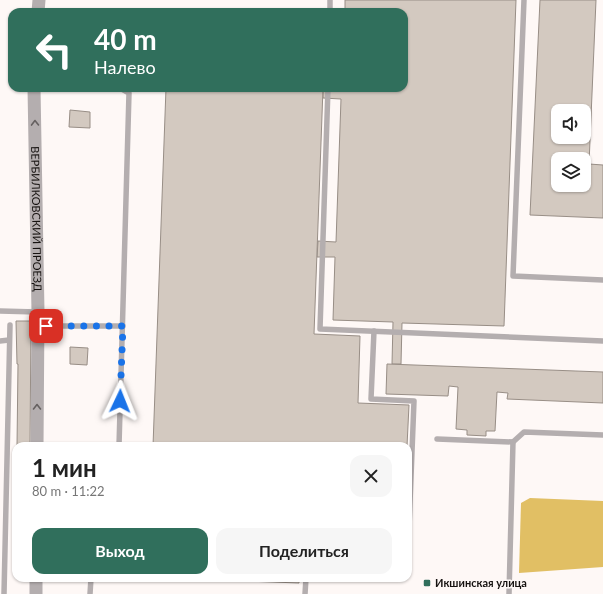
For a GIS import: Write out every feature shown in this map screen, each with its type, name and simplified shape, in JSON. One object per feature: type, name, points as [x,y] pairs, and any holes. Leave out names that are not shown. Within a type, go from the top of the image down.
[{"type":"street","name":"ВЕРБИЛКОВСКИЙ ПРОЕЗД","points":[[34,92],[38,312],[37,442]]},
{"type":"street","points":[[36,582],[36,594]]},
{"type":"lane","points":[[524,0],[513,276],[603,280]]},
{"type":"lane","points":[[119,442],[129,93],[127,92]]},
{"type":"lane","points":[[328,92],[320,329],[603,341]]},
{"type":"lane","points":[[0,311],[38,312]]},
{"type":"lane","points":[[4,594],[3,532],[10,325]]},
{"type":"lane","points":[[38,326],[123,326]]},
{"type":"lane","points":[[374,331],[371,399],[414,401],[412,443]]},
{"type":"lane","points":[[0,340],[10,340]]},
{"type":"lane","points":[[437,439],[513,442],[524,432],[603,435]]},
{"type":"lane","points":[[508,594],[513,442]]},
{"type":"lane","points":[[90,594],[91,582]]},
{"type":"lane","points":[[305,594],[306,582]]},
{"type":"shaded area","points":[[530,498],[603,501],[603,567],[519,573],[521,503]]},
{"type":"building","points":[[345,0],[516,0],[504,326],[402,323],[401,364],[392,364],[393,322],[333,320],[335,257],[317,257],[318,241],[336,242],[341,99],[323,98],[323,92],[408,92],[408,8],[345,8]]},
{"type":"building","points":[[540,0],[596,0],[591,117],[591,104],[551,104],[551,144],[590,144],[590,152],[551,152],[551,192],[591,192],[591,164],[603,165],[603,218],[530,215]]},
{"type":"building","points":[[166,92],[323,92],[314,334],[360,336],[358,403],[409,405],[407,442],[153,442]]},
{"type":"building","points":[[70,110],[90,112],[90,128],[69,127]]},
{"type":"building","points":[[16,321],[31,321],[30,442],[17,442]]},
{"type":"building","points":[[70,347],[88,348],[87,365],[70,364]]},
{"type":"building","points":[[387,364],[603,372],[603,403],[507,399],[508,393],[497,392],[495,431],[486,431],[486,436],[467,435],[467,430],[456,429],[458,387],[449,386],[448,396],[386,394]]},
{"type":"building","points":[[272,582],[299,582],[299,583]]},
{"type":"place","name":"Икшинская улица","points":[[427,583]]},
{"type":"route","points":[[46,326],[123,326],[120,401]]}]
